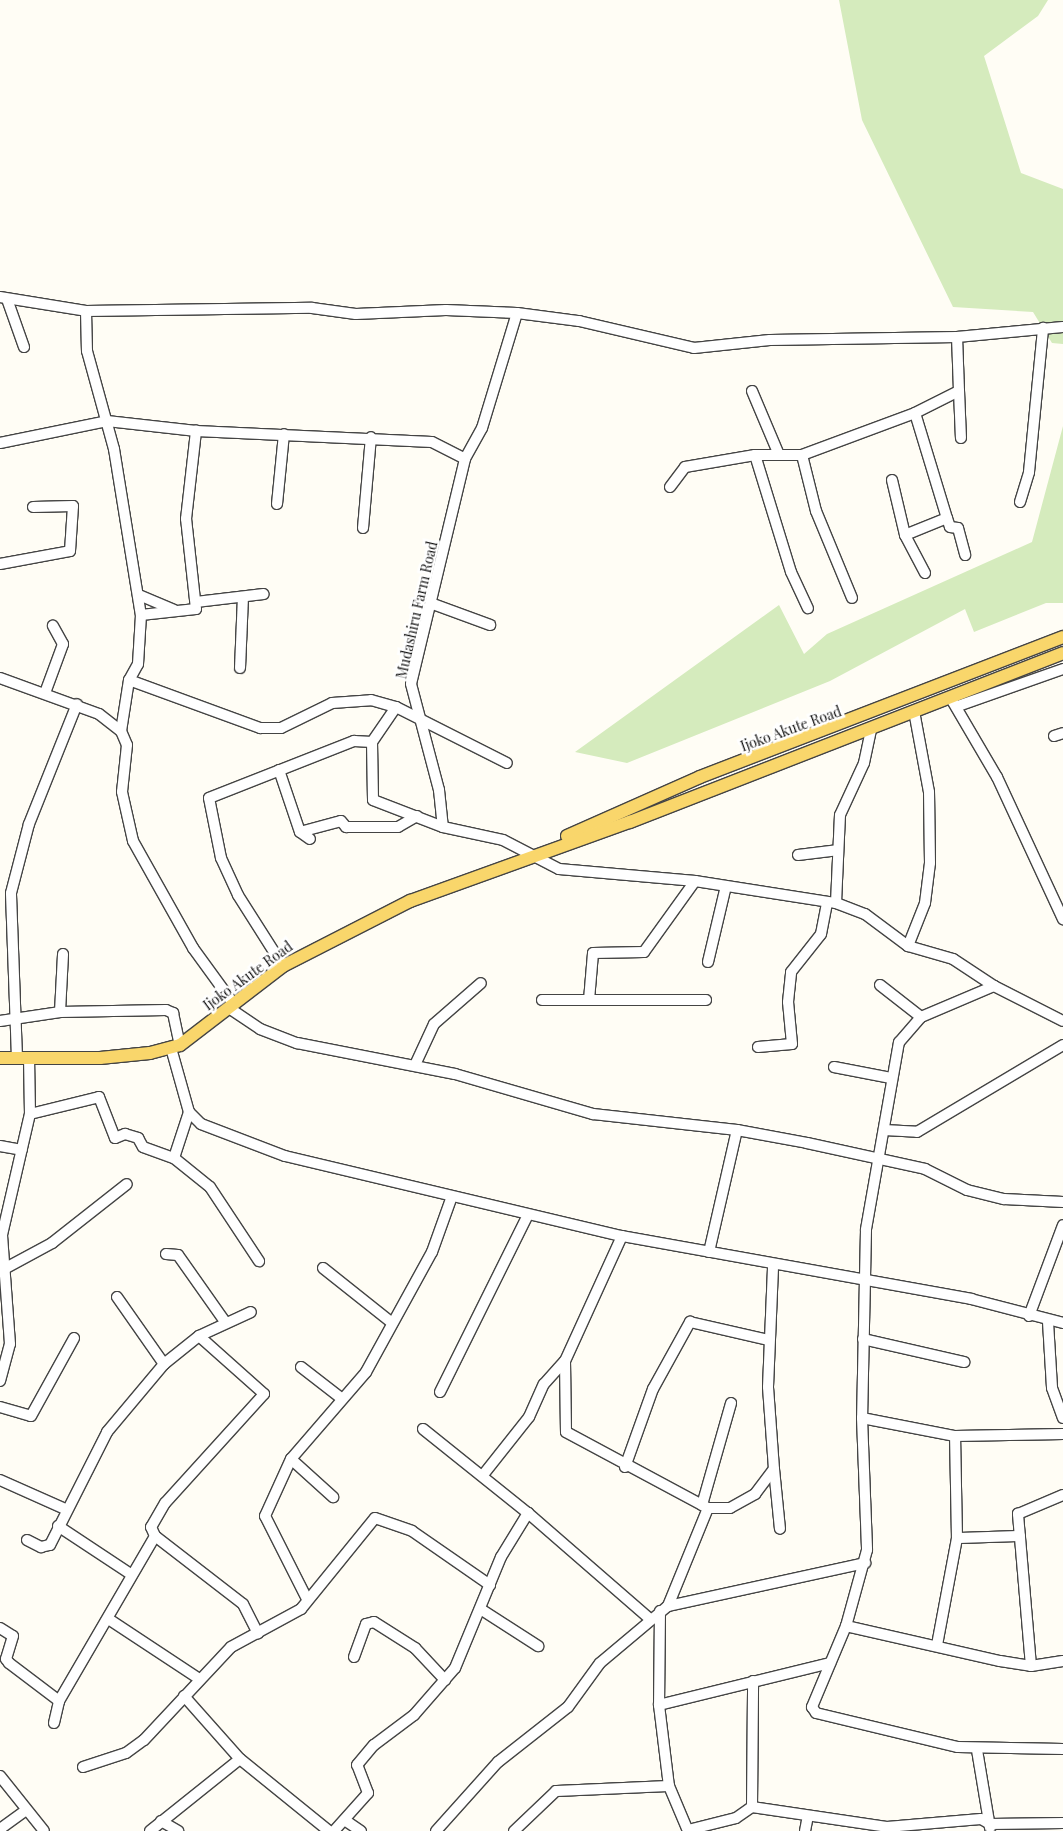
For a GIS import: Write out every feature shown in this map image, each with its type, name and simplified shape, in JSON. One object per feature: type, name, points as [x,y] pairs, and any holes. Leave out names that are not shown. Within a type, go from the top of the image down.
[{"type":"main road","name":"Ijoko Akute Road","points":[[532,855],[619,810],[1063,637]]},
{"type":"main road","name":"Ijoko Akute Road","points":[[0,1058],[100,1058],[175,1047],[283,966],[410,901],[871,730],[914,712],[954,702],[1063,653]]},
{"type":"street","points":[[4,298],[86,311],[312,308],[356,314],[446,310],[517,313],[579,321],[694,348],[770,340],[957,337],[1063,327]]},
{"type":"street","points":[[4,298],[24,347]]},
{"type":"street","points":[[86,311],[87,351],[107,421],[139,595],[141,616],[138,664],[129,680],[121,731],[127,745],[122,792],[133,841],[188,940],[231,1005],[260,1029],[297,1043],[415,1065],[593,1114],[737,1130],[925,1169],[967,1190],[1004,1199],[1063,1202]]},
{"type":"street","name":"Mudashiru Farm Road","points":[[443,827],[422,721],[411,684],[433,604],[465,459],[482,428],[517,313]]},
{"type":"street","points":[[1020,502],[1029,472],[1043,328]]},
{"type":"street","points":[[957,337],[961,438]]},
{"type":"street","points":[[752,391],[779,455]]},
{"type":"street","points":[[670,487],[685,467],[755,456],[802,455],[915,413],[959,391]]},
{"type":"street","points":[[915,413],[950,527],[958,528],[965,555]]},
{"type":"street","points":[[0,443],[107,421],[196,431],[371,437],[432,442],[465,459]]},
{"type":"street","points":[[141,616],[174,610],[194,612],[196,602],[186,520],[196,431]]},
{"type":"street","points":[[277,504],[284,434]]},
{"type":"street","points":[[363,528],[371,437]]},
{"type":"street","points":[[802,455],[816,511],[852,598]]},
{"type":"street","points":[[755,456],[791,572],[808,608]]},
{"type":"street","points":[[892,480],[906,535],[925,573]]},
{"type":"street","points":[[0,564],[70,551],[73,506],[33,507]]},
{"type":"street","points":[[906,535],[947,518]]},
{"type":"street","points":[[196,602],[264,594]]},
{"type":"street","points":[[139,595],[174,610]]},
{"type":"street","points":[[240,668],[243,596]]},
{"type":"street","points":[[433,604],[490,625]]},
{"type":"street","points":[[45,693],[63,644],[53,626]]},
{"type":"street","points":[[1063,669],[954,702],[1063,919]]},
{"type":"street","points":[[0,678],[76,704],[121,731]]},
{"type":"street","points":[[129,680],[260,728],[281,728],[332,703],[372,700],[396,707],[507,763]]},
{"type":"street","points":[[0,1381],[10,1344],[1,1235],[30,1114],[18,1017],[13,880],[29,824],[76,704]]},
{"type":"street","points":[[396,707],[372,742],[373,800],[443,827],[503,840],[559,869],[695,881],[812,897],[832,903],[865,914],[908,946],[953,959],[994,986],[1063,1021]]},
{"type":"street","points":[[908,946],[925,903],[930,863],[929,792],[914,712]]},
{"type":"street","points":[[758,1047],[792,1044],[788,1002],[792,972],[821,934],[832,903],[840,816],[864,763],[871,730]]},
{"type":"street","points":[[283,966],[238,895],[221,858],[209,798],[354,741],[372,742]]},
{"type":"street","points":[[280,770],[300,832],[310,839]]},
{"type":"street","points":[[300,832],[340,821],[346,827],[398,827],[417,816]]},
{"type":"street","points":[[798,855],[837,850]]},
{"type":"street","points":[[589,1000],[593,953],[644,952],[695,881]]},
{"type":"street","points":[[708,962],[726,886]]},
{"type":"street","points":[[60,1012],[63,954]]},
{"type":"street","points":[[415,1065],[434,1024],[481,983]]},
{"type":"street","points":[[880,986],[921,1017]]},
{"type":"street","points":[[994,986],[921,1017],[899,1042],[890,1078],[884,1130],[877,1160],[866,1230],[862,1418],[865,1563],[846,1626],[812,1700],[816,1712],[977,1750],[1063,1749]]},
{"type":"street","points":[[542,1000],[706,1000]]},
{"type":"street","points":[[0,1021],[60,1012],[166,1010],[172,1013],[175,1047],[189,1112],[174,1158]]},
{"type":"street","points":[[884,1130],[917,1132],[1063,1045]]},
{"type":"street","points":[[834,1068],[890,1078]]},
{"type":"street","points":[[30,1114],[99,1097],[115,1138],[125,1134],[149,1151],[174,1158],[210,1187],[259,1261]]},
{"type":"street","points":[[189,1112],[217,1134],[285,1156],[528,1215],[773,1266],[865,1283],[971,1299],[1048,1322],[1063,1323]]},
{"type":"street","points":[[709,1252],[737,1130]]},
{"type":"street","points":[[0,1146],[22,1150]]},
{"type":"street","points":[[4,1270],[52,1243],[127,1184]]},
{"type":"street","points":[[307,1599],[266,1516],[291,1458],[341,1398],[366,1372],[390,1322],[432,1252],[452,1196]]},
{"type":"street","points":[[440,1392],[528,1215]]},
{"type":"street","points":[[1029,1316],[1063,1225]]},
{"type":"street","points":[[483,1475],[529,1417],[544,1384],[565,1361],[622,1236]]},
{"type":"street","points":[[166,1254],[178,1255],[226,1323]]},
{"type":"street","points":[[773,1266],[768,1340],[774,1469],[780,1529]]},
{"type":"street","points":[[323,1268],[390,1322]]},
{"type":"street","points":[[117,1297],[164,1364]]},
{"type":"street","points":[[27,1540],[46,1548],[107,1432],[164,1364],[199,1336],[251,1312]]},
{"type":"street","points":[[625,1467],[653,1389],[690,1322],[768,1340]]},
{"type":"street","points":[[1048,1322],[1052,1388],[1063,1418]]},
{"type":"street","points":[[199,1336],[264,1394],[155,1516],[151,1528],[155,1536],[243,1604],[258,1633]]},
{"type":"street","points":[[0,1407],[31,1416],[74,1338]]},
{"type":"street","points":[[864,1339],[964,1362]]},
{"type":"street","points":[[565,1361],[566,1432],[625,1467],[705,1506],[730,1508],[755,1494],[774,1469]]},
{"type":"street","points":[[301,1367],[341,1398]]},
{"type":"street","points":[[732,1403],[705,1506],[664,1609],[659,1705],[670,1786],[688,1830],[736,1818],[752,1807],[886,1829],[982,1820],[990,1828],[1063,1823]]},
{"type":"street","points":[[862,1418],[954,1436],[1063,1434]]},
{"type":"street","points":[[423,1429],[528,1512],[650,1620]]},
{"type":"street","points":[[937,1645],[957,1538],[954,1436]]},
{"type":"street","points":[[291,1458],[333,1497]]},
{"type":"street","points":[[0,1480],[65,1509]]},
{"type":"street","points":[[1031,1666],[1018,1514],[1063,1495]]},
{"type":"street","points":[[334,1831],[346,1821],[368,1794],[357,1766],[374,1745],[414,1714],[462,1656],[482,1610],[490,1585],[528,1512]]},
{"type":"street","points":[[83,1767],[126,1753],[144,1740],[198,1678],[231,1647],[301,1609],[307,1599],[375,1518],[412,1530],[490,1585]]},
{"type":"street","points":[[58,1526],[129,1573]]},
{"type":"street","points":[[54,1723],[59,1700],[110,1620],[129,1573],[155,1536]]},
{"type":"street","points":[[957,1538],[1020,1536]]},
{"type":"street","points":[[436,1831],[498,1762],[568,1707],[600,1663],[664,1609],[865,1563]]},
{"type":"street","points":[[482,1610],[538,1646]]},
{"type":"street","points":[[110,1620],[198,1678]]},
{"type":"street","points":[[354,1657],[366,1624],[374,1622],[415,1648],[444,1680]]},
{"type":"street","points":[[846,1626],[1031,1666],[1063,1661]]},
{"type":"street","points":[[0,1628],[13,1636],[6,1659],[9,1663],[59,1700]]},
{"type":"street","points":[[659,1705],[830,1663]]},
{"type":"street","points":[[752,1807],[753,1681]]},
{"type":"street","points":[[184,1696],[240,1759],[329,1831]]},
{"type":"street","points":[[977,1750],[990,1828]]},
{"type":"street","points":[[150,1831],[240,1759]]},
{"type":"street","points":[[0,1776],[44,1831]]},
{"type":"street","points":[[514,1831],[556,1791],[670,1786]]},
{"type":"street","points":[[0,1830],[26,1810]]},
{"type":"street","points":[[805,1831],[808,1816]]},
{"type":"street","points":[[346,1821],[361,1831]]},
{"type":"street","points":[[161,1822],[178,1831]]},
{"type":"green space","points":[[839,0],[1048,0],[1038,16],[984,56],[1021,173],[1063,189],[1063,344],[1052,343],[1033,312],[953,307],[862,120]]},
{"type":"green space","points":[[1063,426],[1063,603],[1046,603],[974,632],[965,609],[830,681],[627,763],[575,752],[779,605],[804,654],[827,634],[1032,542]]}]
